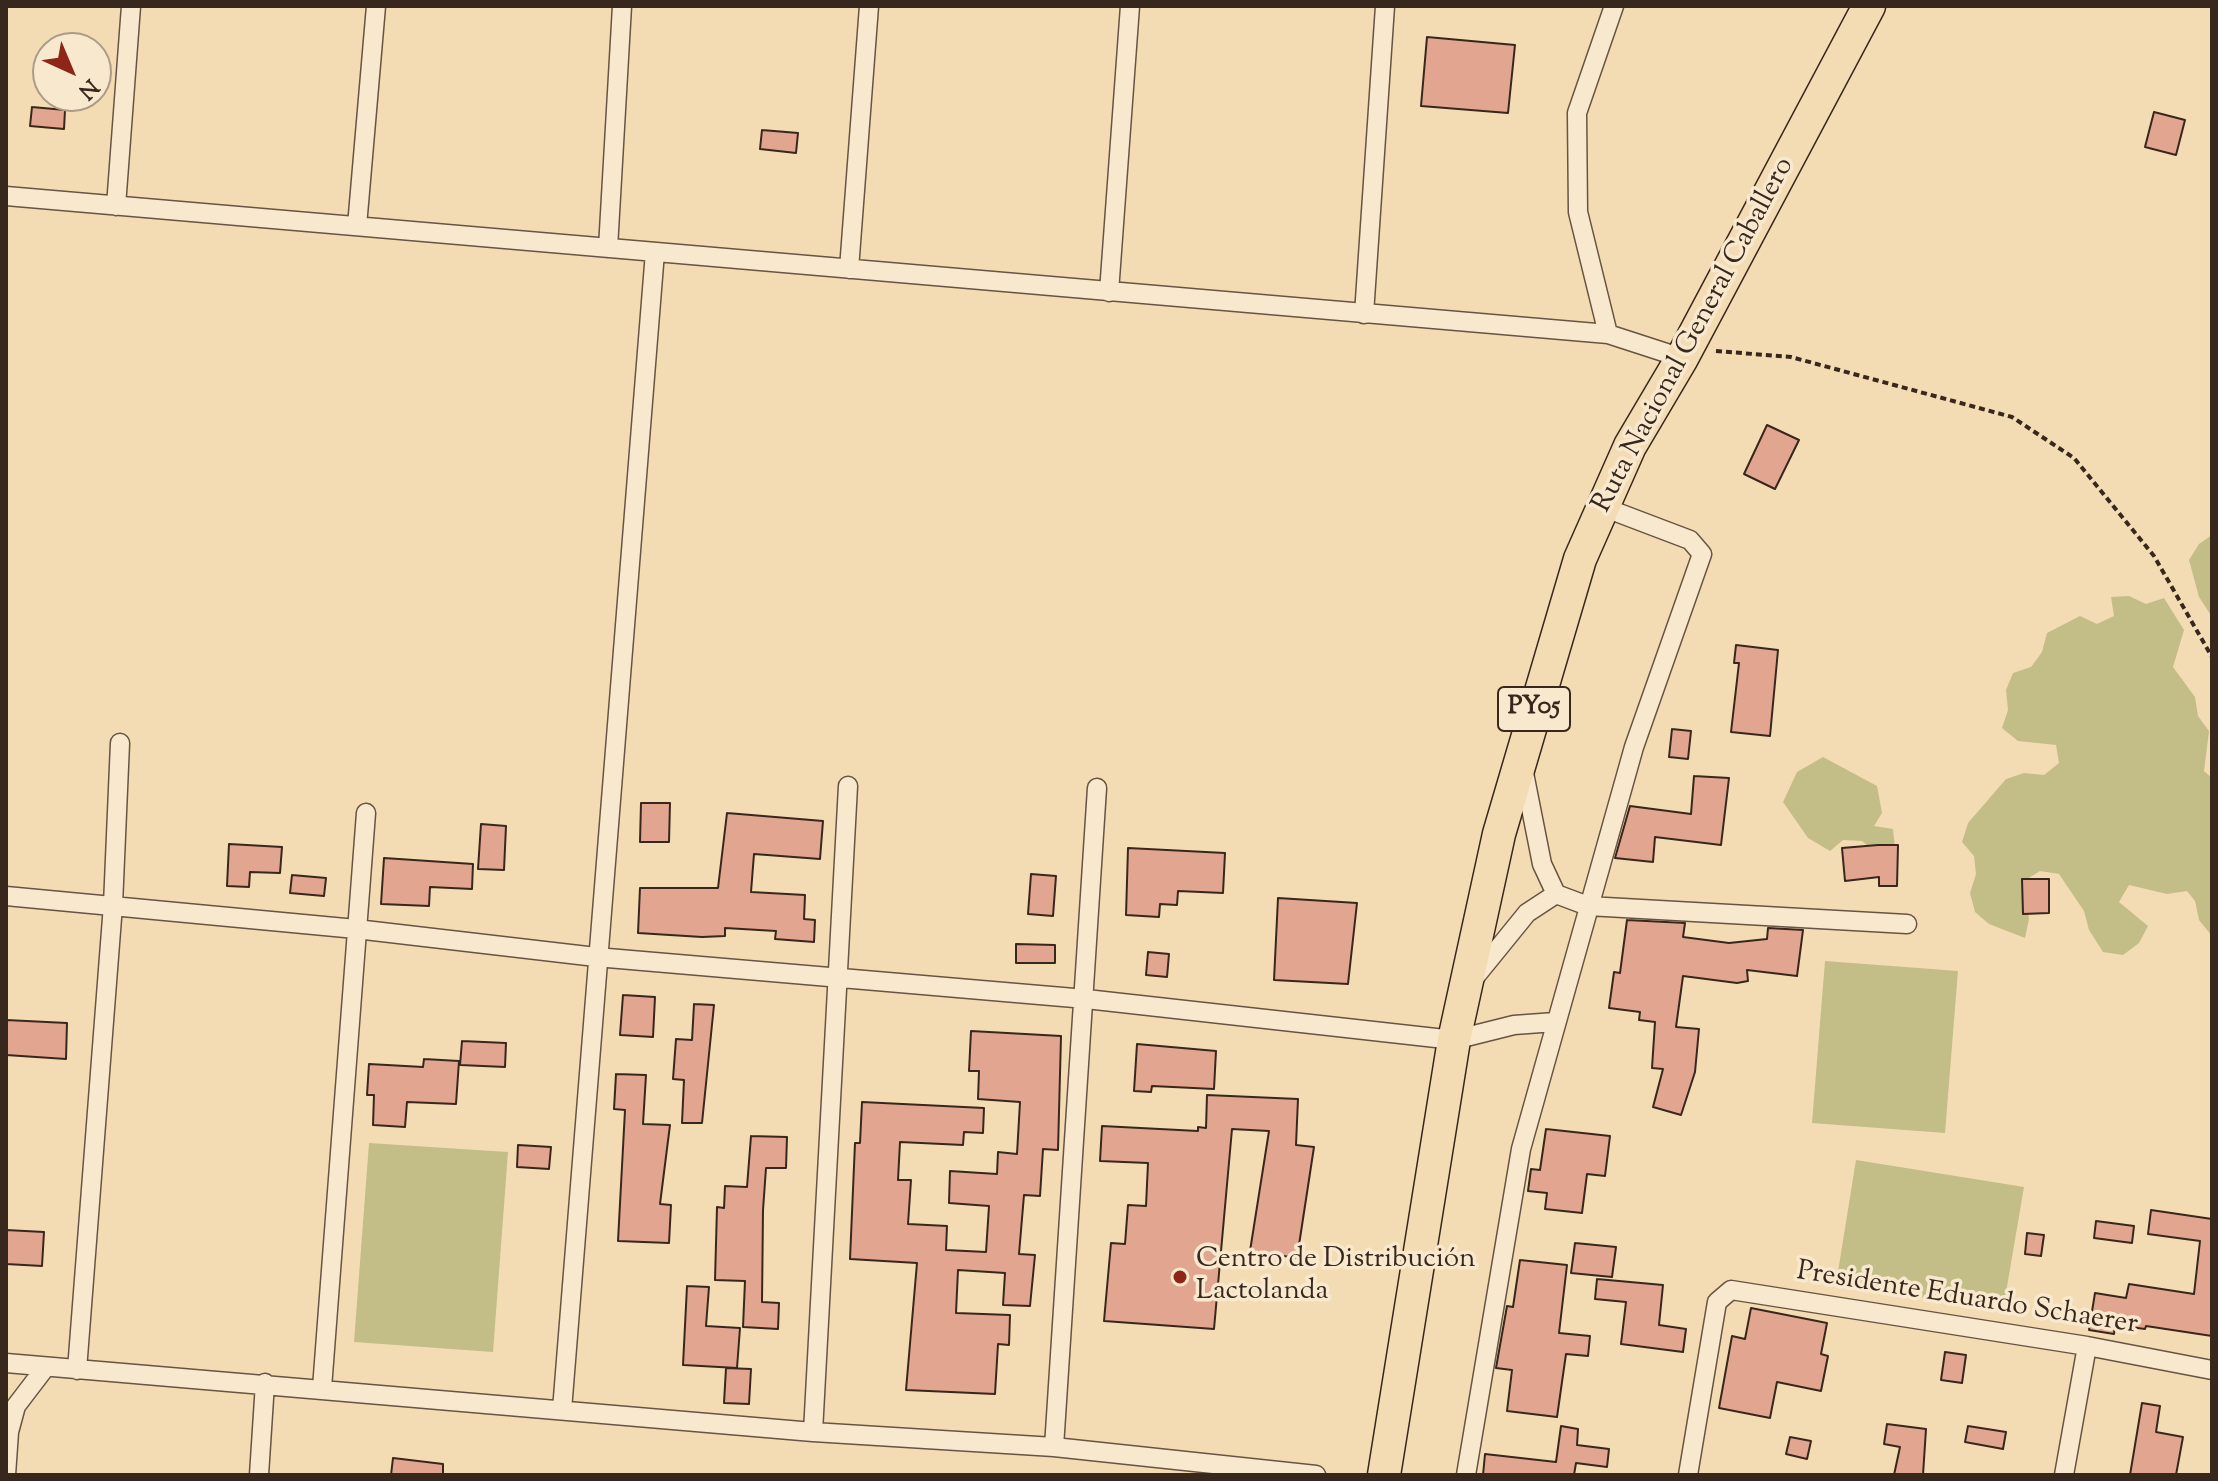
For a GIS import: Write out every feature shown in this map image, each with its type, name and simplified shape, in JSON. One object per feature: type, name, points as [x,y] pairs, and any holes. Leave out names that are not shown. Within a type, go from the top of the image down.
[{"type":"highway","name":"Ruta Nacional General Caballero","points":[[1384,1475],[1464,992],[1521,751],[1580,559],[1630,446],[1684,354],[1869,6]]},
{"type":"street","points":[[116,206],[131,6]]},
{"type":"street","points":[[357,226],[376,6]]},
{"type":"street","points":[[608,248],[622,6]]},
{"type":"street","points":[[849,269],[869,6]]},
{"type":"street","points":[[1109,292],[1130,6]]},
{"type":"street","points":[[1364,314],[1385,6]]},
{"type":"street","points":[[1608,334],[1578,212],[1577,113],[1614,6]]},
{"type":"street","points":[[6,196],[1608,334],[1684,354]]},
{"type":"street","points":[[562,1410],[655,252]]},
{"type":"street","points":[[1466,1475],[1521,1149],[1634,747],[1702,554],[1690,540],[1603,507]]},
{"type":"street","points":[[77,1370],[113,905],[120,743]]},
{"type":"street","points":[[1521,751],[1532,829],[1542,864],[1556,894],[1588,906],[1907,924]]},
{"type":"street","points":[[813,1432],[835,977],[848,786]]},
{"type":"street","points":[[1054,1447],[1086,999],[1097,788]]},
{"type":"street","points":[[322,1388],[366,813]]},
{"type":"street","points":[[1464,992],[1527,913],[1556,894]]},
{"type":"street","points":[[6,896],[356,929],[596,957],[1086,999],[1454,1040],[1514,1025],[1555,1022]]},
{"type":"street","name":"Presidente Eduardo Schaerer","points":[[1688,1475],[1717,1302],[1731,1290],[2087,1346],[2212,1370]]},
{"type":"street","points":[[2064,1475],[2087,1346]]},
{"type":"street","points":[[6,1363],[813,1432],[1054,1447],[1316,1475]]},
{"type":"street","points":[[6,1475],[9,1432],[16,1406],[45,1368]]},
{"type":"street","points":[[259,1475],[265,1383]]},
{"type":"path","points":[[1684,354],[1791,357],[2012,417],[2074,458],[2154,556],[2212,657]]},
{"type":"shaded area","points":[[2212,535],[2212,617],[2199,597],[2189,560],[2199,544]]},
{"type":"shaded area","points":[[2129,596],[2146,604],[2164,598],[2184,630],[2173,667],[2195,697],[2198,716],[2209,731],[2204,771],[2212,778],[2212,936],[2199,920],[2195,901],[2187,891],[2167,894],[2129,885],[2119,902],[2148,926],[2139,943],[2123,955],[2103,952],[2089,930],[2084,911],[2059,874],[2040,871],[2024,881],[2029,919],[2025,938],[1989,924],[1975,912],[1970,893],[1976,874],[1974,856],[1962,842],[1968,823],[2006,779],[2024,773],[2044,775],[2059,763],[2056,745],[2018,741],[2002,728],[2008,710],[2006,690],[2013,673],[2031,667],[2042,652],[2047,633],[2080,616],[2097,624],[2114,616],[2111,597]]},
{"type":"shaded area","points":[[1823,757],[1877,786],[1882,813],[1874,826],[1893,829],[1895,848],[1877,853],[1862,841],[1843,840],[1830,851],[1808,838],[1783,802],[1797,772]]},
{"type":"shaded area","points":[[1825,961],[1958,971],[1945,1133],[1812,1123]]},
{"type":"shaded area","points":[[369,1143],[508,1152],[493,1352],[354,1342]]},
{"type":"shaded area","points":[[1856,1160],[2024,1187],[2003,1310],[1836,1284]]},
{"type":"building","points":[[1427,37],[1515,45],[1508,113],[1421,106]]},
{"type":"building","points":[[32,107],[32,112],[65,112],[64,129],[30,126]]},
{"type":"building","points":[[2154,112],[2185,120],[2176,155],[2145,147]]},
{"type":"building","points":[[762,130],[798,133],[796,153],[760,149]]},
{"type":"building","points":[[1767,425],[1799,440],[1775,489],[1744,474]]},
{"type":"building","points":[[1736,645],[1778,650],[1770,736],[1731,732],[1739,663],[1734,663]]},
{"type":"building","points":[[1672,729],[1691,731],[1688,759],[1669,757]]},
{"type":"building","points":[[1694,776],[1729,778],[1721,845],[1655,837],[1653,862],[1615,858],[1630,806],[1691,814]]},
{"type":"building","points":[[641,803],[670,803],[669,842],[640,842]]},
{"type":"building","points":[[727,813],[823,821],[820,859],[754,854],[751,892],[805,895],[804,919],[815,920],[814,942],[775,939],[776,931],[725,928],[725,936],[638,933],[640,888],[718,888]]},
{"type":"building","points":[[481,824],[506,826],[504,870],[478,869]]},
{"type":"building","points":[[229,844],[282,847],[280,873],[250,872],[249,887],[227,886]]},
{"type":"building","points":[[1898,845],[1897,886],[1879,886],[1879,877],[1845,881],[1842,848]]},
{"type":"building","points":[[1128,848],[1225,853],[1223,893],[1178,891],[1177,905],[1160,904],[1159,917],[1126,915]]},
{"type":"building","points":[[384,858],[473,864],[472,889],[430,887],[429,906],[381,904]]},
{"type":"building","points":[[1031,874],[1056,876],[1053,916],[1028,914]]},
{"type":"building","points":[[292,875],[326,878],[324,896],[290,893]]},
{"type":"building","points":[[2022,879],[2049,879],[2049,913],[2023,914]]},
{"type":"building","points":[[1278,898],[1357,903],[1348,984],[1274,980]]},
{"type":"building","points":[[1627,920],[1685,923],[1683,937],[1729,943],[1767,939],[1768,928],[1803,930],[1797,976],[1747,970],[1748,981],[1737,983],[1683,976],[1676,1027],[1699,1029],[1695,1072],[1681,1115],[1653,1107],[1663,1069],[1652,1068],[1655,1022],[1639,1020],[1640,1012],[1609,1008],[1614,972],[1620,973]]},
{"type":"building","points":[[1016,944],[1055,945],[1055,963],[1016,963]]},
{"type":"building","points":[[1148,952],[1169,954],[1167,977],[1146,975]]},
{"type":"building","points":[[623,995],[655,997],[653,1037],[620,1035]]},
{"type":"building","points":[[694,1004],[714,1005],[702,1123],[682,1123],[684,1080],[673,1079],[676,1039],[692,1040]]},
{"type":"building","points":[[6,1020],[67,1023],[66,1059],[6,1055]]},
{"type":"building","points":[[971,1031],[1061,1036],[1058,1150],[1043,1149],[1040,1196],[1024,1195],[1019,1254],[1035,1255],[1030,1306],[1003,1305],[1005,1273],[958,1270],[956,1313],[1010,1315],[1009,1345],[998,1344],[995,1394],[906,1390],[917,1263],[850,1259],[855,1143],[860,1143],[862,1102],[984,1108],[983,1133],[964,1132],[963,1145],[900,1142],[898,1180],[911,1180],[908,1224],[947,1226],[946,1250],[986,1252],[989,1206],[949,1203],[950,1171],[997,1174],[998,1152],[1017,1154],[1020,1102],[978,1099],[979,1071],[969,1071]]},
{"type":"building","points":[[462,1041],[506,1043],[505,1067],[460,1065]]},
{"type":"building","points":[[1137,1044],[1216,1051],[1214,1089],[1152,1086],[1151,1092],[1134,1091]]},
{"type":"building","points":[[424,1059],[459,1061],[456,1104],[407,1102],[405,1127],[373,1125],[374,1095],[367,1095],[369,1064],[423,1067]]},
{"type":"building","points":[[616,1074],[646,1075],[643,1124],[670,1125],[660,1204],[671,1205],[669,1243],[618,1241],[625,1110],[614,1109]]},
{"type":"building","points":[[1207,1095],[1298,1099],[1296,1145],[1314,1147],[1297,1258],[1250,1251],[1269,1131],[1232,1129],[1214,1329],[1104,1321],[1111,1243],[1125,1244],[1128,1205],[1146,1206],[1148,1163],[1100,1161],[1102,1126],[1198,1131],[1198,1127],[1206,1128]]},
{"type":"building","points":[[1546,1129],[1610,1136],[1605,1176],[1587,1174],[1582,1213],[1545,1209],[1547,1193],[1528,1191],[1531,1169],[1540,1170]]},
{"type":"building","points":[[751,1136],[787,1137],[786,1168],[766,1168],[763,1210],[762,1302],[779,1303],[778,1329],[743,1327],[745,1281],[715,1280],[717,1207],[724,1208],[725,1186],[747,1187]]},
{"type":"building","points":[[518,1145],[551,1147],[549,1169],[517,1167]]},
{"type":"building","points":[[2151,1210],[2212,1219],[2212,1336],[2146,1326],[2145,1329],[2115,1325],[2114,1334],[2089,1330],[2095,1293],[2126,1298],[2129,1284],[2194,1294],[2200,1241],[2148,1234]]},
{"type":"building","points":[[2096,1221],[2134,1226],[2132,1243],[2094,1238]]},
{"type":"building","points":[[6,1230],[44,1232],[42,1266],[6,1264]]},
{"type":"building","points":[[2027,1233],[2044,1235],[2041,1256],[2025,1254]]},
{"type":"building","points":[[1575,1243],[1616,1247],[1612,1277],[1571,1273]]},
{"type":"building","points":[[1520,1260],[1567,1265],[1559,1333],[1590,1336],[1588,1356],[1566,1354],[1557,1417],[1507,1411],[1512,1370],[1496,1368],[1507,1306],[1513,1307]]},
{"type":"building","points":[[1597,1279],[1663,1285],[1659,1325],[1686,1329],[1683,1352],[1621,1344],[1626,1302],[1595,1299]]},
{"type":"building","points":[[687,1286],[709,1287],[706,1326],[740,1328],[737,1368],[683,1365]]},
{"type":"building","points":[[1751,1308],[1827,1323],[1821,1354],[1828,1356],[1821,1391],[1777,1382],[1770,1418],[1719,1408],[1732,1336],[1745,1339]]},
{"type":"building","points":[[1945,1352],[1966,1355],[1962,1383],[1941,1380]]},
{"type":"building","points":[[726,1368],[751,1369],[749,1404],[724,1403]]},
{"type":"building","points":[[2142,1403],[2160,1406],[2156,1432],[2183,1437],[2176,1475],[2130,1475]]},
{"type":"building","points":[[1887,1424],[1926,1429],[1923,1475],[1894,1475],[1900,1447],[1884,1444]]},
{"type":"building","points":[[1561,1426],[1578,1429],[1577,1445],[1609,1449],[1607,1467],[1576,1463],[1574,1475],[1483,1475],[1485,1454],[1556,1462]]},
{"type":"building","points":[[1968,1426],[2006,1432],[2003,1449],[1965,1442]]},
{"type":"building","points":[[1790,1437],[1811,1441],[1807,1459],[1786,1454]]},
{"type":"building","points":[[393,1458],[443,1464],[443,1475],[391,1475]]},
{"type":"place","name":"Centro de Distribución Lactolanda","points":[[1180,1277]]}]
